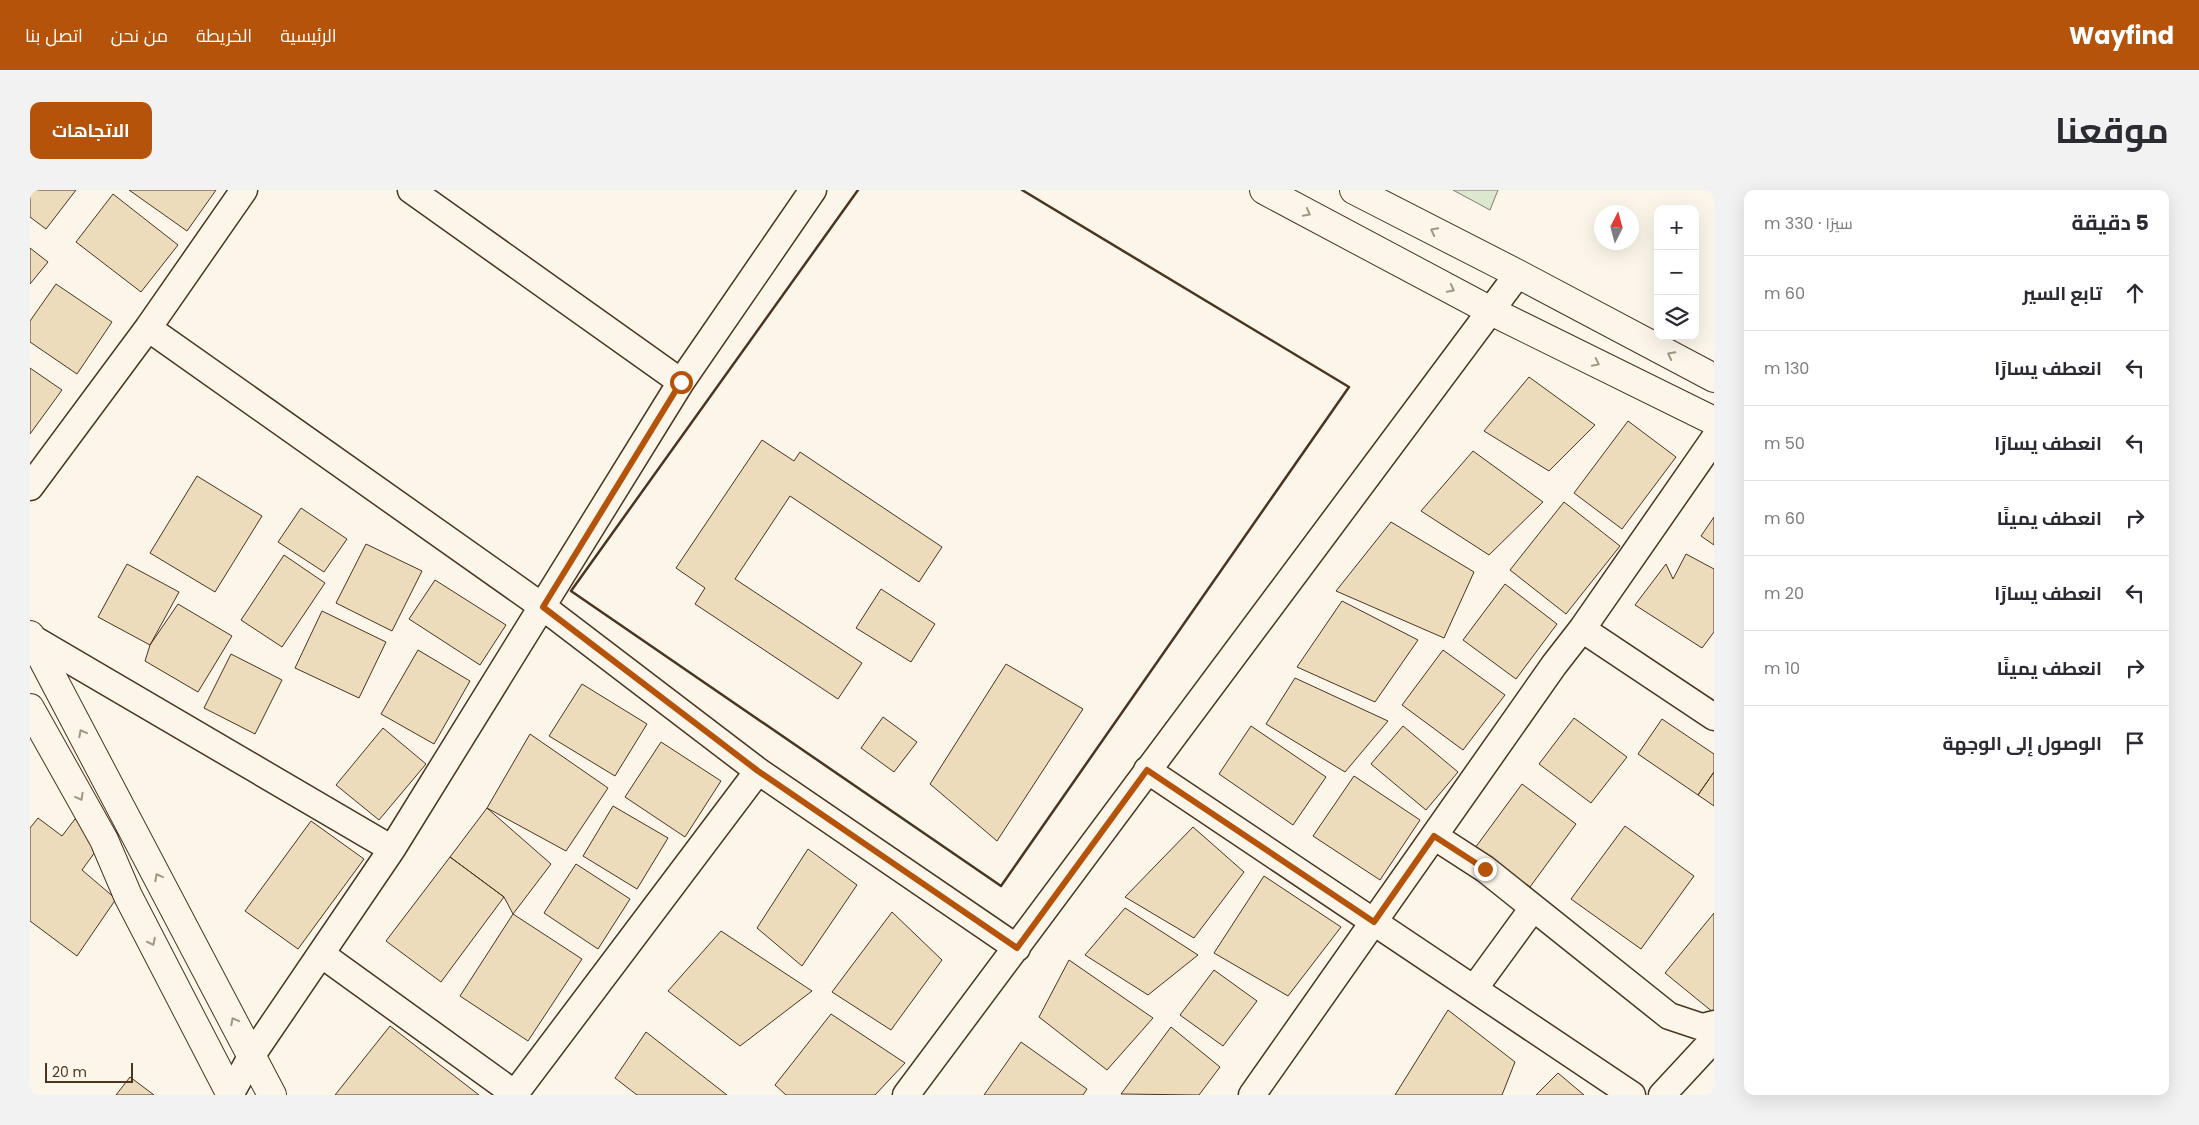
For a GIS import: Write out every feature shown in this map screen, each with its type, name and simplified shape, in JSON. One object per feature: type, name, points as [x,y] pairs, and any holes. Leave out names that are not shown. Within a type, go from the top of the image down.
[{"type":"street","points":[[30,487],[148,328],[244,190]]},
{"type":"street","points":[[412,190],[681,382]]},
{"type":"street","points":[[231,1095],[252,1055],[392,849],[681,382],[813,190]]},
{"type":"street","points":[[1264,190],[1491,310],[1714,422]]},
{"type":"street","points":[[1354,190],[1714,378]]},
{"type":"street","points":[[906,1095],[1518,274]]},
{"type":"street","points":[[148,328],[543,607],[758,771],[1017,948]]},
{"type":"street","points":[[1252,1095],[1714,439]]},
{"type":"street","points":[[1582,629],[1714,717]]},
{"type":"street","points":[[31,636],[392,849]]},
{"type":"street","points":[[31,636],[272,1095]]},
{"type":"street","points":[[30,708],[104,840],[128,896],[231,1095]]},
{"type":"street","points":[[1147,770],[1632,1095]]},
{"type":"street","points":[[321,954],[514,1095],[758,771]]},
{"type":"street","points":[[1434,836],[1485,869],[1669,1016],[1702,1027],[1714,1024]]},
{"type":"street","points":[[1474,989],[1533,908]]},
{"type":"street","points":[[1662,1095],[1714,1039]]},
{"type":"green space","points":[[1453,190],[1498,190],[1490,210]]},
{"type":"building","points":[[30,190],[76,190],[46,229],[30,217]]},
{"type":"building","points":[[129,190],[216,190],[187,231]]},
{"type":"building","points":[[113,194],[178,245],[141,292],[76,242]]},
{"type":"building","points":[[30,248],[48,262],[30,284]]},
{"type":"building","points":[[56,284],[112,322],[77,374],[30,342],[30,321]]},
{"type":"building","points":[[30,368],[62,390],[30,434]]},
{"type":"building","points":[[1529,377],[1595,425],[1549,471],[1484,431]]},
{"type":"building","points":[[1628,421],[1676,457],[1622,529],[1574,493]]},
{"type":"building","points":[[762,440],[794,461],[800,452],[942,547],[919,582],[790,496],[735,579],[862,663],[838,699],[695,604],[705,588],[676,568]]},
{"type":"building","points":[[1473,451],[1543,502],[1489,555],[1421,511]]},
{"type":"building","points":[[197,476],[262,516],[215,592],[150,553]]},
{"type":"building","points":[[1564,502],[1620,546],[1566,614],[1510,570]]},
{"type":"building","points":[[301,508],[347,539],[324,572],[278,542]]},
{"type":"building","points":[[1714,517],[1714,545],[1701,536]]},
{"type":"building","points":[[1391,522],[1474,572],[1444,638],[1336,591]]},
{"type":"building","points":[[366,544],[422,571],[392,631],[336,603]]},
{"type":"building","points":[[1686,554],[1714,569],[1714,632],[1702,648],[1635,605],[1666,564],[1673,579]]},
{"type":"building","points":[[284,555],[325,583],[282,647],[241,620]]},
{"type":"building","points":[[127,564],[179,592],[150,645],[98,617]]},
{"type":"building","points":[[435,580],[506,625],[480,665],[409,619]]},
{"type":"building","points":[[1505,584],[1557,624],[1516,679],[1463,640]]},
{"type":"building","points":[[881,589],[935,624],[911,662],[856,628]]},
{"type":"building","points":[[1342,601],[1418,640],[1375,702],[1297,667]]},
{"type":"building","points":[[178,604],[232,636],[198,692],[145,661],[150,645]]},
{"type":"building","points":[[322,611],[386,642],[359,698],[295,668]]},
{"type":"building","points":[[418,650],[470,681],[434,744],[381,714]]},
{"type":"building","points":[[1443,650],[1505,695],[1463,750],[1402,705]]},
{"type":"building","points":[[231,654],[282,680],[255,734],[204,708]]},
{"type":"building","points":[[1006,664],[1083,709],[997,841],[930,784]]},
{"type":"building","points":[[1295,678],[1388,721],[1345,772],[1266,724]]},
{"type":"building","points":[[582,684],[647,724],[615,776],[549,736]]},
{"type":"building","points":[[883,717],[917,742],[894,772],[861,748]]},
{"type":"building","points":[[1574,718],[1627,757],[1591,803],[1539,764]]},
{"type":"building","points":[[1662,719],[1714,754],[1714,772],[1698,795],[1638,754]]},
{"type":"building","points":[[1251,726],[1326,777],[1293,825],[1219,774]]},
{"type":"building","points":[[1403,726],[1458,772],[1426,810],[1371,764]]},
{"type":"building","points":[[383,728],[426,764],[379,820],[336,785]]},
{"type":"building","points":[[530,734],[608,788],[566,851],[487,808]]},
{"type":"building","points":[[661,742],[721,781],[685,837],[625,797]]},
{"type":"building","points":[[1714,772],[1714,806],[1698,795]]},
{"type":"building","points":[[1354,776],[1420,820],[1380,880],[1313,836]]},
{"type":"building","points":[[1522,784],[1576,824],[1530,887],[1475,848]]},
{"type":"building","points":[[613,806],[668,838],[637,889],[583,856]]},
{"type":"building","points":[[487,808],[551,864],[513,914],[504,897],[450,857]]},
{"type":"building","points":[[38,818],[62,836],[75,819],[103,841],[82,870],[116,899],[77,956],[30,921],[30,828]]},
{"type":"building","points":[[311,821],[364,859],[298,949],[245,911]]},
{"type":"building","points":[[1625,826],[1694,876],[1641,949],[1571,899]]},
{"type":"building","points":[[1193,827],[1244,872],[1194,938],[1125,897]]},
{"type":"building","points":[[808,849],[857,885],[802,966],[757,928]]},
{"type":"building","points":[[450,857],[504,897],[441,982],[386,941]]},
{"type":"building","points":[[576,864],[630,899],[598,949],[544,913]]},
{"type":"building","points":[[1264,876],[1341,927],[1288,996],[1214,953]]},
{"type":"building","points":[[1125,908],[1198,955],[1148,995],[1085,955]]},
{"type":"building","points":[[892,912],[942,960],[891,1030],[832,992]]},
{"type":"building","points":[[1714,913],[1714,1013],[1665,973]]},
{"type":"building","points":[[513,914],[582,959],[528,1041],[460,996]]},
{"type":"building","points":[[721,931],[812,991],[740,1046],[668,991]]},
{"type":"building","points":[[1069,960],[1153,1018],[1107,1070],[1039,1017]]},
{"type":"building","points":[[1214,970],[1257,1001],[1223,1046],[1180,1015]]},
{"type":"building","points":[[1448,1010],[1515,1062],[1502,1095],[1395,1095]]},
{"type":"building","points":[[831,1014],[905,1063],[875,1095],[786,1095],[775,1085]]},
{"type":"building","points":[[390,1026],[479,1095],[335,1095]]},
{"type":"building","points":[[1171,1027],[1220,1067],[1199,1095],[1121,1094]]},
{"type":"building","points":[[646,1032],[727,1095],[637,1095],[615,1078]]},
{"type":"building","points":[[1021,1042],[1087,1089],[1083,1095],[984,1095]]},
{"type":"building","points":[[1558,1073],[1584,1095],[1536,1095]]},
{"type":"building","points":[[130,1077],[154,1095],[116,1095]]},
{"type":"wall","points":[[858,190],[571,591],[1001,886],[1349,387],[1022,190]]},
{"type":"route","points":[[681,382],[543,607],[758,771],[1017,948],[1147,770],[1374,922],[1434,836],[1485,869]]}]
